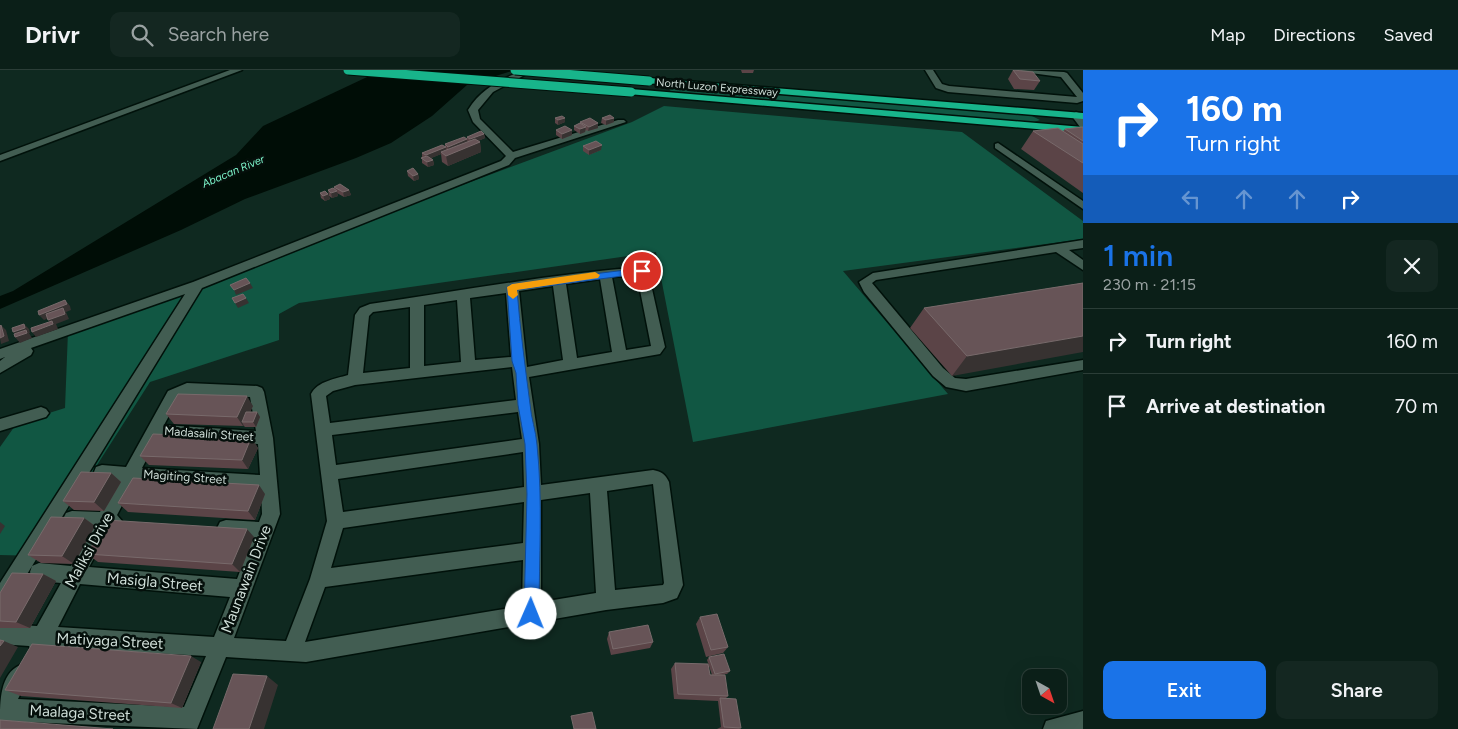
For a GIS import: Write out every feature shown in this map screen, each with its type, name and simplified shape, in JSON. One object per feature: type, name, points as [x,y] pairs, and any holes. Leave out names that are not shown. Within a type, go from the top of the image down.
[{"type":"highway","name":"North Luzon Expressway","points":[[348,70],[1083,130]]},
{"type":"highway","name":"North Luzon Expressway","points":[[515,70],[1080,116]]},
{"type":"street","points":[[0,158],[238,70]]},
{"type":"street","points":[[511,156],[480,125],[472,110],[477,100],[487,92],[530,70]]},
{"type":"street","points":[[682,70],[687,70]]},
{"type":"street","points":[[929,70],[938,86],[948,89],[1077,100],[1082,98],[1064,75],[1023,70]]},
{"type":"street","points":[[1080,116],[1083,125]]},
{"type":"street","points":[[0,354],[197,285],[499,166],[505,163],[511,156],[621,122]]},
{"type":"street","points":[[998,146],[1083,206]]},
{"type":"street","points":[[1083,244],[873,277],[865,282],[938,372],[951,383],[966,385],[1083,365]]},
{"type":"street","points":[[1059,248],[1083,266]]},
{"type":"street","points":[[292,651],[319,579],[336,521],[318,394],[328,386],[355,379],[468,366],[519,367],[571,364],[655,350],[659,344],[642,271],[606,274],[370,308],[362,315],[355,379]]},
{"type":"street","points":[[606,274],[620,355]]},
{"type":"street","points":[[558,281],[571,364]]},
{"type":"street","points":[[0,600],[197,285]]},
{"type":"street","points":[[512,287],[519,367],[531,444],[533,494],[531,614]]},
{"type":"street","points":[[463,294],[468,366]]},
{"type":"street","points":[[417,301],[417,372]]},
{"type":"street","points":[[0,368],[48,336]]},
{"type":"street","name":"Maliksi Drive","points":[[0,709],[42,637],[173,395],[187,389],[257,392]]},
{"type":"street","name":"Maunawain Drive","points":[[188,724],[271,514],[265,438],[257,392]]},
{"type":"street","points":[[323,430],[524,405]]},
{"type":"street","points":[[0,425],[41,413]]},
{"type":"street","name":"Madasalin Street","points":[[154,431],[265,438]]},
{"type":"street","points":[[330,473],[531,444]]},
{"type":"street","name":"Magiting Street","points":[[102,472],[268,483]]},
{"type":"street","name":"Matiyaga Street","points":[[0,634],[306,652],[606,601],[663,594],[670,591],[674,585],[661,482],[658,478],[653,477],[598,485]]},
{"type":"street","points":[[336,521],[598,485],[606,601]]},
{"type":"street","points":[[72,518],[125,522]]},
{"type":"street","points":[[205,527],[265,530]]},
{"type":"street","points":[[319,579],[532,550]]},
{"type":"street","name":"Masigla Street","points":[[39,572],[242,589]]},
{"type":"street","name":"Maalaga Street","points":[[0,709],[188,724]]},
{"type":"street","points":[[1054,729],[1083,722]]},
{"type":"green space","points":[[671,85],[1028,114],[1040,120],[1034,122],[670,92]]},
{"type":"green space","points":[[664,106],[962,132],[1083,221],[1083,239],[843,271],[948,394],[693,442],[656,252],[299,303],[279,314],[279,340],[150,382],[39,556],[0,555],[0,447],[17,423],[65,408],[68,331],[632,122]]},
{"type":"water","name":"Abacan River","points":[[382,70],[515,70],[467,85],[432,116],[391,143],[245,199],[181,230],[0,309],[0,296],[13,291],[236,155],[263,126]]},
{"type":"building","points":[[1013,70],[1033,72],[1040,81],[1020,79]]},
{"type":"building","points":[[610,115],[614,118],[606,120],[602,118]]},
{"type":"building","points":[[562,116],[565,118],[558,120],[555,118]]},
{"type":"building","points":[[590,118],[598,123],[589,127],[580,122]]},
{"type":"building","points":[[580,123],[586,127],[580,129],[574,126]]},
{"type":"building","points":[[565,126],[572,130],[562,134],[556,130]]},
{"type":"building","points":[[1083,127],[1083,141],[1065,129]]},
{"type":"building","points":[[1058,128],[1083,144],[1083,163],[1033,131]]},
{"type":"building","points":[[481,131],[484,134],[470,139],[467,137]]},
{"type":"building","points":[[464,137],[467,139],[448,147],[445,144]]},
{"type":"building","points":[[475,139],[480,142],[446,156],[441,152]]},
{"type":"building","points":[[596,141],[602,145],[589,150],[583,146]]},
{"type":"building","points":[[442,145],[446,147],[426,155],[422,153]]},
{"type":"building","points":[[427,156],[433,160],[427,162],[421,158]]},
{"type":"building","points":[[413,168],[418,174],[413,176],[407,171]]},
{"type":"building","points":[[340,184],[349,190],[343,192],[334,187]]},
{"type":"building","points":[[333,188],[337,191],[331,193],[328,190]]},
{"type":"building","points":[[325,191],[328,194],[323,196],[320,193]]},
{"type":"building","points":[[246,278],[250,283],[234,290],[230,285]]},
{"type":"building","points":[[1083,283],[1083,336],[967,356],[924,308]]},
{"type":"building","points":[[243,294],[246,298],[235,303],[232,298]]},
{"type":"building","points":[[65,300],[67,304],[39,315],[38,311]]},
{"type":"building","points":[[63,308],[65,314],[48,320],[46,314]]},
{"type":"building","points":[[52,321],[53,324],[32,332],[31,328]]},
{"type":"building","points":[[24,324],[25,328],[13,332],[12,328]]},
{"type":"building","points":[[0,326],[4,336],[0,338]]},
{"type":"building","points":[[26,330],[27,333],[15,337],[14,334]]},
{"type":"building","points":[[178,394],[247,396],[237,417],[166,414]]},
{"type":"building","points":[[246,412],[257,412],[253,422],[242,422]]},
{"type":"building","points":[[153,434],[251,438],[242,460],[140,456]]},
{"type":"building","points":[[81,472],[111,473],[94,502],[63,501]]},
{"type":"building","points":[[133,478],[259,485],[248,511],[118,503]]},
{"type":"building","points":[[51,517],[84,518],[62,556],[28,555]]},
{"type":"building","points":[[107,520],[247,529],[232,564],[87,554]]},
{"type":"building","points":[[12,573],[43,574],[16,622],[0,621],[0,593]]},
{"type":"building","points":[[717,614],[728,647],[711,650],[700,617]]},
{"type":"building","points":[[648,625],[653,642],[613,649],[609,632]]},
{"type":"building","points":[[32,644],[191,656],[171,703],[5,690]]},
{"type":"building","points":[[724,654],[730,671],[715,674],[709,657]]},
{"type":"building","points":[[675,663],[708,664],[710,675],[725,675],[728,696],[678,694]]},
{"type":"building","points":[[233,674],[267,676],[249,729],[213,729]]},
{"type":"building","points":[[720,698],[736,699],[741,728],[724,727]]},
{"type":"building","points":[[592,712],[596,729],[574,729],[571,716]]},
{"type":"building","points":[[0,720],[113,729],[0,729]]},
{"type":"slow traffic","points":[[513,295],[512,287],[595,275]]},
{"type":"route","points":[[531,614],[533,494],[531,444],[518,361],[512,287],[642,271]]}]
